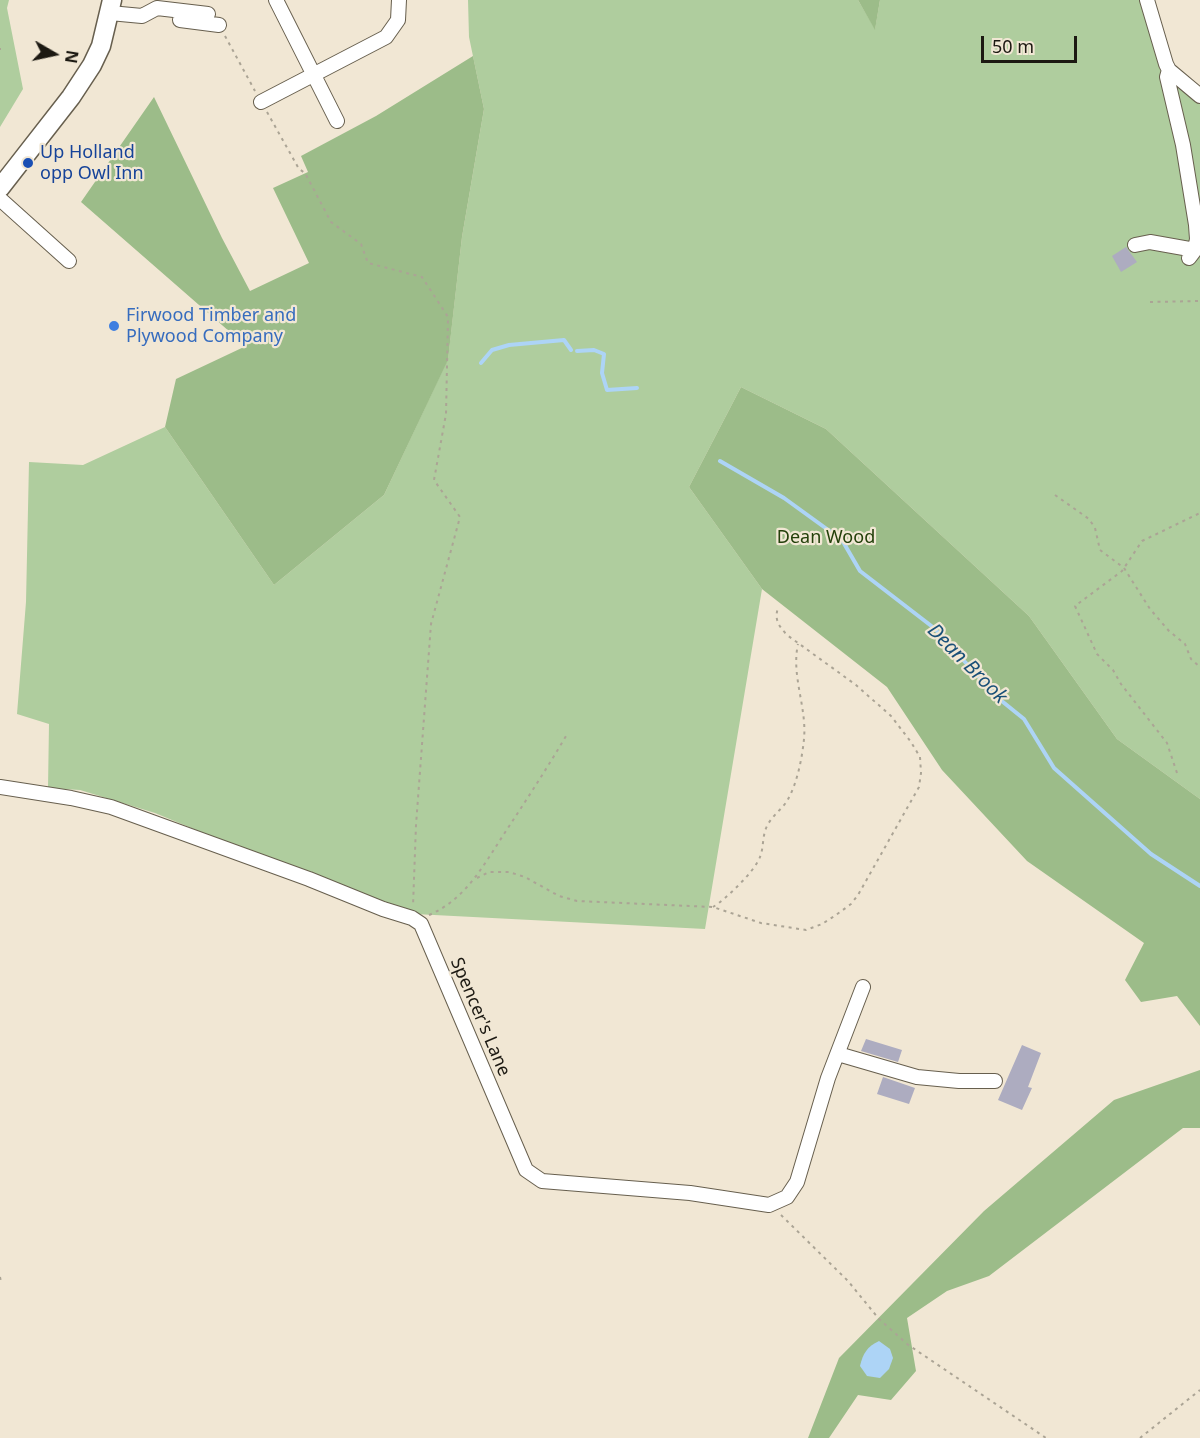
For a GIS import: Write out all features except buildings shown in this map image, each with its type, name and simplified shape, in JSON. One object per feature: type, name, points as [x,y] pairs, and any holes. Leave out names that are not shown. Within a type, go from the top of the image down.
[{"type":"main road","points":[[0,188],[71,97],[92,65],[101,46],[111,6]]},
{"type":"street","points":[[276,0],[337,121]]},
{"type":"street","points":[[261,102],[386,37],[398,20],[399,0]]},
{"type":"street","points":[[1147,0],[1169,70],[1200,96]]},
{"type":"street","points":[[111,6],[142,16],[219,25]]},
{"type":"street","points":[[142,16],[157,8],[208,14]]},
{"type":"street","points":[[1135,245],[1150,242],[1192,254],[1197,239],[1183,145],[1167,77],[1169,70]]},
{"type":"street","points":[[0,199],[69,261]]},
{"type":"street","points":[[0,787],[111,807],[412,918]]},
{"type":"street","name":"Spencer's Lane","points":[[412,918],[421,924],[526,1170],[542,1181],[690,1193],[770,1205]]},
{"type":"street","points":[[770,1205],[787,1197],[797,1182],[828,1078],[863,987]]},
{"type":"street","points":[[838,1054],[917,1077],[959,1081],[994,1081]]},
{"type":"path","points":[[219,25],[294,161],[305,174],[331,222],[361,244],[368,263],[422,277],[448,316],[446,414],[434,480],[460,517],[431,624],[416,825],[412,918],[426,916],[442,909],[456,899],[474,880],[538,784],[566,736]]},
{"type":"path","points":[[1150,302],[1200,301]]},
{"type":"path","points":[[1055,495],[1089,519],[1095,528],[1100,550],[1124,568],[1150,609],[1169,631],[1185,644],[1191,659],[1200,667]]},
{"type":"path","points":[[1177,773],[1167,743],[1121,684],[1113,670],[1097,654],[1075,606],[1124,568],[1142,541],[1200,513]]},
{"type":"path","points":[[474,880],[489,872],[509,872],[525,877],[559,896],[577,901],[713,906],[761,923],[806,930],[822,924],[850,904],[858,895],[919,787],[920,756],[891,716],[862,690],[787,635],[778,625],[776,614],[778,608]]},
{"type":"path","points":[[713,906],[721,902],[753,870],[760,856],[766,826],[786,803],[792,791],[804,734],[797,675],[798,643]]},
{"type":"path","points":[[770,1205],[848,1281],[879,1319],[907,1344],[1046,1438]]},
{"type":"path","points":[[0,1277],[1,1282]]},
{"type":"path","points":[[1140,1438],[1200,1390]]},
{"type":"green space","points":[[0,0],[9,0],[7,8],[23,89],[0,127]]},
{"type":"green space","points":[[468,0],[858,0],[875,29],[880,0],[1142,0],[1162,68],[1200,104],[1200,799],[1117,739],[1029,616],[826,429],[741,387],[689,487],[762,589],[705,929],[415,914],[247,851],[155,813],[80,790],[48,788],[49,724],[17,714],[26,602],[29,462],[83,465],[165,427],[274,585],[384,495],[448,359],[462,237],[484,109],[469,37]]},
{"type":"green space","points":[[858,0],[880,0],[875,30]]},
{"type":"green space","points":[[473,56],[484,109],[462,237],[448,360],[384,495],[274,585],[165,427],[176,379],[246,346],[81,202],[154,97],[250,291],[309,263],[273,188],[308,172],[301,156],[376,116]]},
{"type":"green space","name":"Dean Wood","points":[[741,387],[826,429],[1029,616],[1117,739],[1200,799],[1200,1026],[1177,996],[1141,1002],[1125,980],[1144,943],[1027,861],[942,770],[887,687],[762,589],[689,487]]},
{"type":"green space","points":[[1200,1070],[1200,1128],[1183,1128],[989,1276],[947,1291],[907,1318],[916,1371],[891,1400],[858,1395],[829,1438],[808,1438],[839,1358],[984,1211],[1114,1100]]},
{"type":"water","points":[[879,1341],[890,1349],[893,1358],[889,1369],[880,1378],[867,1376],[860,1366],[866,1351]]},
{"type":"waterway","name":"Dean Brook","points":[[481,363],[492,350],[509,345],[564,340],[571,350]]},
{"type":"waterway","name":"Dean Brook","points":[[577,351],[594,350],[604,354],[602,373],[607,390],[637,388]]},
{"type":"waterway","name":"Dean Brook","points":[[720,461],[784,498],[842,540],[860,571],[934,628],[998,698],[1024,719],[1054,768],[1151,854],[1200,886]]},
{"type":"place","name":"Up Holland opp Owl Inn","points":[[28,163]]},
{"type":"place","name":"Firwood Timber and Plywood Company","points":[[114,326]]}]
